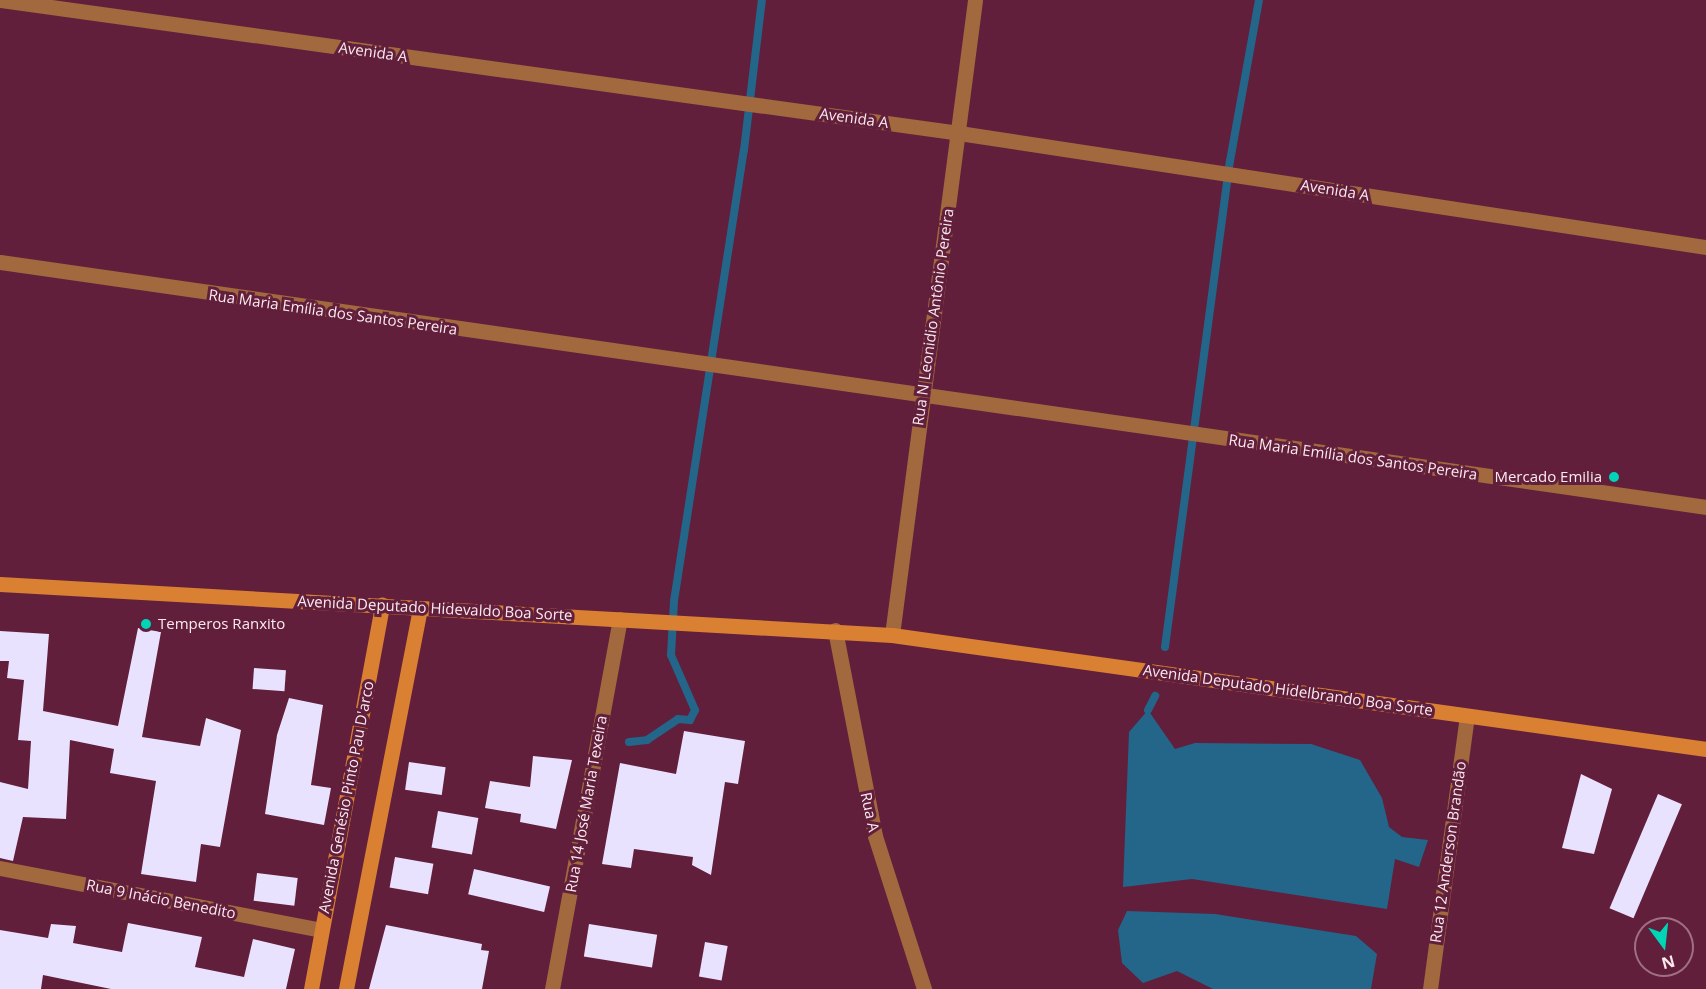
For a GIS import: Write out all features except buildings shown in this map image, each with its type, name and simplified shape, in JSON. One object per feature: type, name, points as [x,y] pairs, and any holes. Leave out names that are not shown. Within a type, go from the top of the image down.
[{"type":"main road","name":"Avenida Deputado Hidevaldo Boa Sorte","points":[[0,584],[870,633]]},
{"type":"main road","name":"Avenida Genésio Pinto Pau D'arco","points":[[311,989],[382,605]]},
{"type":"main road","points":[[346,989],[420,608]]},
{"type":"main road","name":"Avenida Deputado Hidelbrando Boa Sorte","points":[[870,633],[1706,749]]},
{"type":"street","name":"Avenida A","points":[[1,0],[959,133],[1706,247]]},
{"type":"street","name":"Rua N Leonidio Antônio Pereira","points":[[891,635],[921,393],[959,133],[975,0]]},
{"type":"street","name":"Rua Maria Emília dos Santos Pereira","points":[[0,262],[667,361],[748,369],[921,393],[1215,438],[1706,507]]},
{"type":"street","name":"Rua 14 José Maria Texeira","points":[[552,989],[620,619]]},
{"type":"street","name":"Rua A","points":[[835,630],[874,836],[924,989]]},
{"type":"street","name":"Rua 12 Anderson Brandão","points":[[1430,989],[1467,716]]},
{"type":"street","name":"Rua 9 Inácio Benedito","points":[[0,868],[321,930]]},
{"type":"water","points":[[1148,710],[1175,749],[1195,743],[1311,744],[1360,760],[1382,798],[1389,827],[1402,837],[1428,840],[1419,867],[1395,859],[1387,909],[1192,879],[1123,887],[1129,732]]},
{"type":"water","points":[[1127,911],[1215,914],[1356,936],[1377,954],[1371,989],[1213,989],[1177,971],[1143,983],[1122,963],[1118,930]]},
{"type":"waterway","points":[[629,742],[647,740],[678,719],[690,720],[695,710],[671,655],[674,601],[744,150],[762,0]]},
{"type":"waterway","points":[[1165,647],[1230,161],[1259,0]]},
{"type":"waterway","points":[[1148,710],[1155,696]]},
{"type":"place","name":"Mercado Emilia","points":[[1614,477]]},
{"type":"place","name":"Temperos Ranxito","points":[[146,624]]}]
